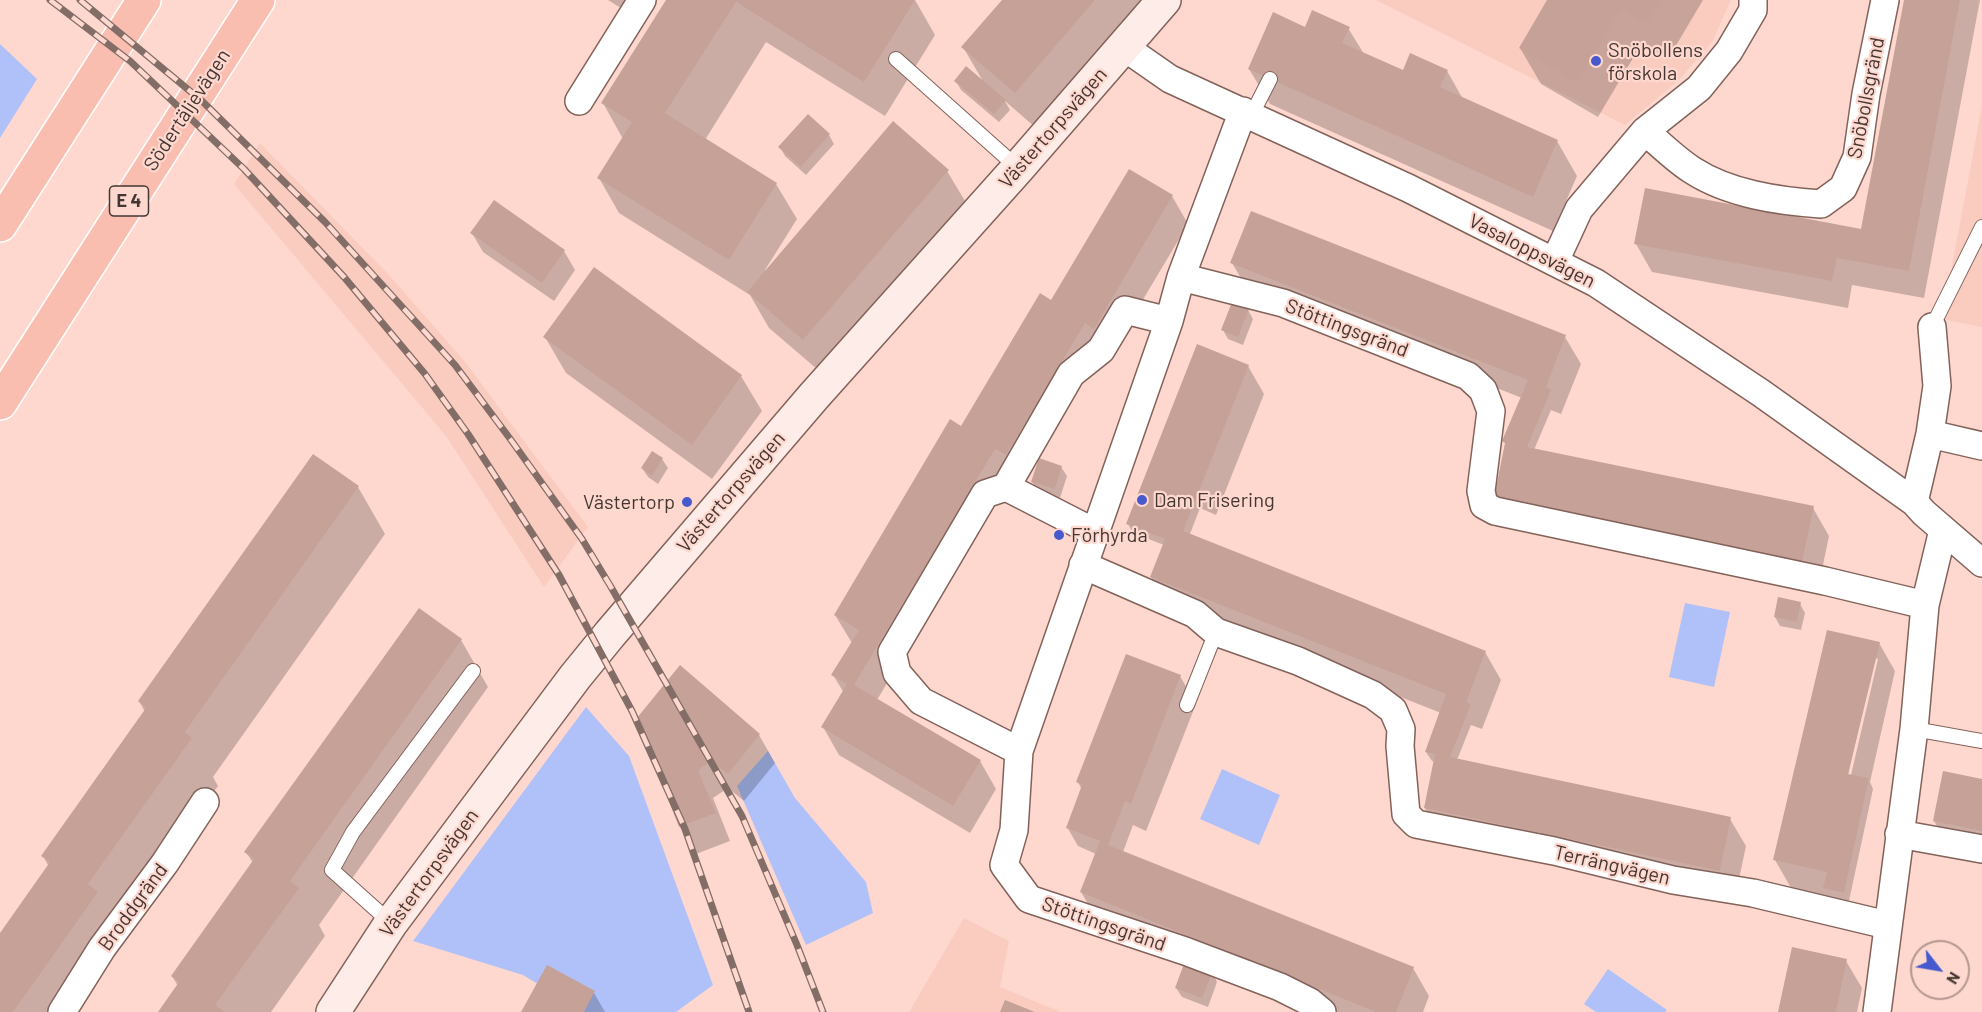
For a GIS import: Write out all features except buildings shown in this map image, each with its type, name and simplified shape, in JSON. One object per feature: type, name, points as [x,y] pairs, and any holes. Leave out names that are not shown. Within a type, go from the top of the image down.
[{"type":"highway","points":[[0,225],[144,0]]},
{"type":"highway","name":"Södertäljevägen","points":[[0,403],[258,0]]},
{"type":"street","points":[[579,101],[642,0]]},
{"type":"street","name":"Västertorpsvägen","points":[[333,1012],[391,923],[575,677],[610,634],[814,396],[1018,168],[1164,0]]},
{"type":"street","points":[[1555,261],[1579,209],[1645,131],[1699,88],[1729,51],[1752,10],[1753,0]]},
{"type":"street","name":"Snöbollsgränd","points":[[1645,131],[1691,170],[1716,183],[1758,196],[1821,204],[1843,188],[1857,157],[1866,94],[1885,0]]},
{"type":"street","name":"Vasaloppsvägen","points":[[1124,47],[1170,79],[1408,188],[1596,283],[1752,387],[1914,502],[1943,530],[1982,562]]},
{"type":"street","name":"Stöttingsgränd","points":[[1247,113],[1181,277],[1169,321],[1019,751],[1014,830],[1004,865],[1029,899],[1185,951],[1280,987],[1310,1002],[1322,1012]]},
{"type":"street","name":"Stöttingsgränd","points":[[1181,277],[1282,303],[1468,376],[1483,390],[1491,411],[1481,491],[1484,506],[1496,511],[1825,581],[1925,605]]},
{"type":"street","points":[[1019,751],[921,701],[897,673],[892,652],[985,494],[1006,487],[1071,374],[1101,350],[1125,310],[1169,321]]},
{"type":"street","points":[[1914,502],[1930,434],[1937,386],[1932,327]]},
{"type":"street","points":[[1930,434],[1982,446]]},
{"type":"street","points":[[1006,487],[1094,532]]},
{"type":"street","points":[[1877,1012],[1914,729],[1925,605],[1943,530]]},
{"type":"street","points":[[1083,565],[1195,614],[1216,633]]},
{"type":"street","name":"Terrängvägen","points":[[1216,633],[1298,661],[1373,695],[1393,710],[1401,729],[1400,746],[1406,814],[1416,824],[1554,851],[1672,880],[1753,894],[1887,925]]},
{"type":"street","name":"Broddgränd","points":[[62,1012],[102,948],[165,863],[205,802]]},
{"type":"street","points":[[1899,834],[1982,849]]},
{"type":"lane","points":[[896,59],[1018,168]]},
{"type":"lane","points":[[1247,113],[1270,79]]},
{"type":"lane","points":[[1932,327],[1982,227]]},
{"type":"lane","points":[[1187,705],[1216,633]]},
{"type":"lane","points":[[391,923],[332,870],[353,832],[473,671]]},
{"type":"lane","points":[[1914,729],[1982,741]]},
{"type":"shaded area","name":"Snöbollens förskola","points":[[1376,0],[1731,0],[1712,42],[1679,80],[1625,125]]},
{"type":"shaded area","points":[[0,44],[37,79],[0,138]]},
{"type":"shaded area","points":[[1982,106],[1982,327],[1942,319]]},
{"type":"shaded area","points":[[260,143],[390,276],[466,363],[588,527],[544,587],[446,436],[234,184]]},
{"type":"shaded area","points":[[1685,603],[1730,612],[1714,687],[1669,677]]},
{"type":"shaded area","points":[[586,707],[629,756],[713,985],[676,1012],[584,1012],[523,975],[413,941]]},
{"type":"shaded area","points":[[768,751],[795,798],[866,882],[873,913],[806,945],[737,786]]},
{"type":"shaded area","points":[[1222,769],[1280,795],[1259,845],[1200,819]]},
{"type":"shaded area","points":[[964,918],[1009,941],[1000,987],[1061,1012],[909,1012]]},
{"type":"shaded area","points":[[1608,969],[1667,1010],[1665,1012],[1596,1012],[1584,1004]]},
{"type":"railway","points":[[50,0],[130,61],[244,169],[344,277],[425,374],[468,434],[559,575],[632,711],[685,829],[749,1012]]},
{"type":"railway","points":[[80,0],[202,101],[325,222],[455,365],[511,440],[582,539],[742,816],[823,1012]]},
{"type":"place","name":"Snöbollens förskola","points":[[1596,61]]},
{"type":"place","name":"Dam Frisering","points":[[1142,500]]},
{"type":"place","name":"Västertorp","points":[[687,502]]},
{"type":"place","name":"Förhyrda","points":[[1059,535]]}]
